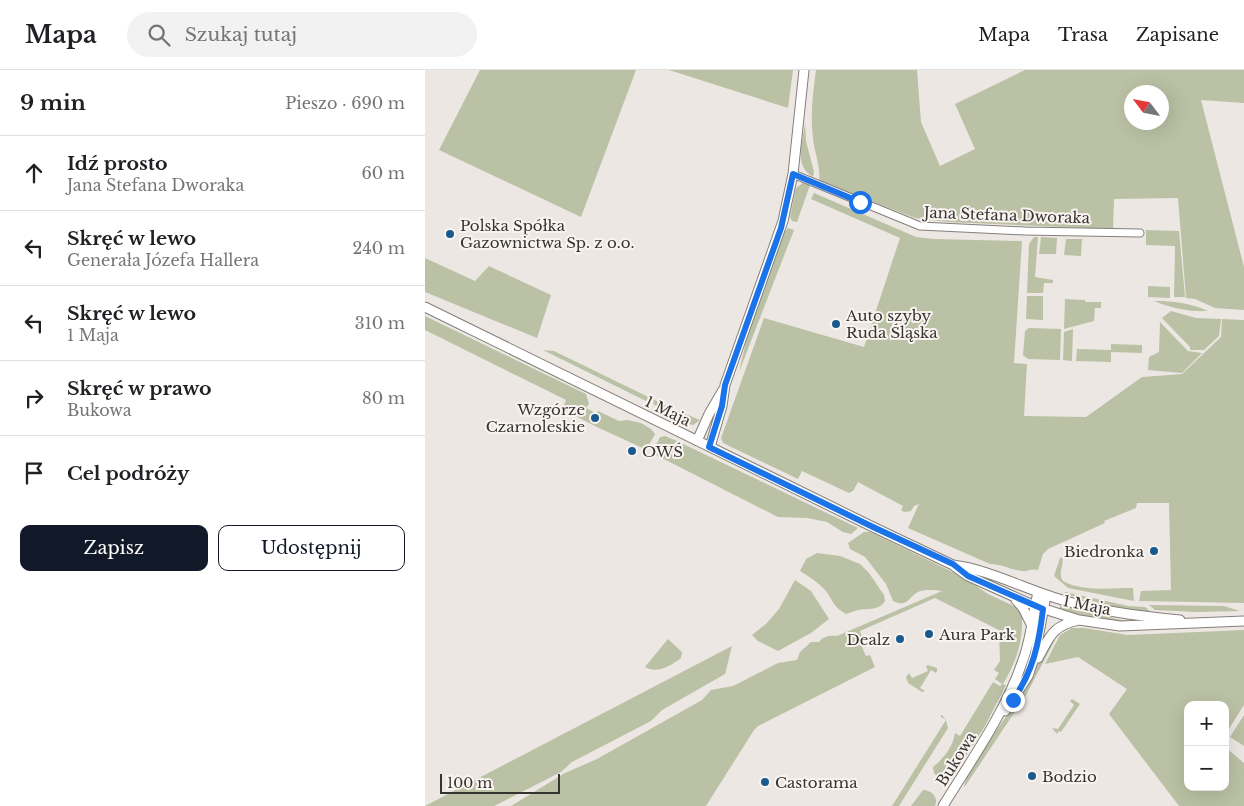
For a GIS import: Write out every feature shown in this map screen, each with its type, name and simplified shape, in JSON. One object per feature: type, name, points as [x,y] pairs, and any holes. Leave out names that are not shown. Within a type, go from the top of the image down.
[{"type":"street","points":[[697,441],[725,385],[781,228],[793,174],[804,70]]},
{"type":"street","name":"Jana Stefana Dworaka","points":[[793,174],[920,226],[1025,231],[1140,233]]},
{"type":"street","name":"1 Maja","points":[[425,307],[873,527],[953,564],[972,568],[1042,593],[1120,613],[1198,622]]},
{"type":"street","points":[[709,447],[722,406],[725,385]]},
{"type":"street","name":"1 Maja","points":[[953,564],[968,576],[1012,596],[1039,608],[1079,620],[1120,626],[1135,626],[1221,622],[1244,619]]},
{"type":"street","points":[[1039,608],[1042,593]]},
{"type":"street","points":[[1012,596],[1023,608],[1031,624]]},
{"type":"street","name":"Bukowa","points":[[993,727],[1024,658],[1031,624],[1039,608]]},
{"type":"street","name":"Bukowa","points":[[943,806],[1028,676],[1035,655],[1039,608]]},
{"type":"street","points":[[1028,676],[1053,631],[1068,623],[1079,620]]},
{"type":"green space","points":[[480,70],[636,70],[581,217],[439,150]]},
{"type":"green space","points":[[669,70],[793,70],[788,108]]},
{"type":"green space","points":[[816,70],[917,70],[921,122],[940,166],[975,149],[955,104],[1025,70],[1244,70],[1244,103],[1201,100],[1244,267],[1244,310],[1215,308],[1195,299],[1186,298],[1178,198],[1114,199],[1113,229],[948,222],[915,218],[819,181],[812,121]]},
{"type":"green space","points":[[805,123],[806,141],[814,172],[813,177],[807,172],[801,160],[801,145]]},
{"type":"green space","points":[[803,183],[810,185],[797,222],[792,221],[790,217],[796,188]]},
{"type":"green space","points":[[814,193],[916,237],[1022,241],[1014,363],[1027,364],[1024,416],[1086,417],[1142,377],[1182,374],[1221,337],[1222,319],[1244,320],[1244,603],[1139,601],[1141,591],[1171,590],[1169,503],[1137,503],[1136,508],[1104,521],[1105,523],[1048,549],[1043,554],[1038,570],[1022,571],[990,564],[908,528],[919,504],[914,506],[911,511],[904,512],[901,510],[903,506],[858,482],[853,491],[849,493],[802,471],[798,479],[723,443],[721,438],[764,318],[864,347],[900,238],[811,199]]},
{"type":"green space","points":[[788,228],[794,230],[739,372],[748,333],[783,233]]},
{"type":"green space","points":[[1146,230],[1179,231],[1185,297],[1174,297],[1175,246],[1146,245]]},
{"type":"green space","points":[[1034,237],[1038,237],[1035,277],[1053,280],[1053,283],[1044,283],[1043,293],[1027,293],[1029,244]]},
{"type":"green space","points":[[1041,237],[1057,238],[1056,254],[1039,254]]},
{"type":"green space","points":[[1066,239],[1082,239],[1081,256],[1064,255]]},
{"type":"green space","points":[[425,258],[475,281],[489,266],[551,295],[537,338],[425,292]]},
{"type":"green space","points":[[1148,286],[1170,287],[1170,298],[1148,297]]},
{"type":"green space","points":[[1027,296],[1043,296],[1043,320],[1026,319]]},
{"type":"green space","points":[[1065,299],[1101,302],[1101,308],[1095,308],[1094,321],[1064,329]]},
{"type":"green space","points":[[1154,301],[1181,303],[1208,311],[1180,309]]},
{"type":"green space","points":[[1171,311],[1196,318],[1221,319],[1219,336],[1204,350],[1190,350],[1190,347],[1162,318]]},
{"type":"green space","points":[[425,316],[586,394],[589,404],[586,408],[596,413],[598,411],[619,421],[627,420],[641,423],[655,434],[646,450],[583,420],[563,408],[566,400],[425,330]]},
{"type":"green space","points":[[1160,322],[1188,351],[1202,353],[1182,373],[1148,370],[1149,357],[1159,352]]},
{"type":"green space","points":[[1029,328],[1061,329],[1060,360],[1028,359],[1023,355],[1025,331]]},
{"type":"green space","points":[[1073,329],[1072,361],[1063,360],[1064,332]]},
{"type":"green space","points":[[1111,344],[1142,345],[1142,353],[1111,352],[1111,362],[1076,361],[1077,349],[1111,350]]},
{"type":"green space","points":[[543,350],[554,351],[673,409],[700,420],[693,425],[687,424],[653,404],[654,401],[648,398],[646,401]]},
{"type":"green space","points":[[665,436],[858,528],[851,534],[843,532],[827,522],[807,518],[778,517],[652,453],[660,437]]},
{"type":"green space","points":[[864,532],[870,532],[963,577],[988,594],[1018,608],[1025,618],[1022,619],[1017,653],[1003,684],[1006,685],[985,726],[952,778],[945,779],[943,782],[934,773],[933,767],[947,752],[955,733],[960,736],[993,682],[1000,686],[1002,684],[995,679],[999,673],[994,670],[1000,661],[999,630],[935,598],[860,631],[862,637],[859,640],[866,656],[870,655],[875,667],[758,726],[706,806],[511,806],[565,773],[597,759],[702,700],[711,690],[733,686],[778,663],[797,660],[800,652],[811,642],[819,642],[827,636],[837,636],[942,591],[923,590],[914,594],[905,603],[893,601],[886,584],[865,557],[850,549],[848,543]]},
{"type":"green space","points":[[817,553],[840,556],[860,564],[869,573],[884,595],[885,601],[883,604],[846,614],[841,611],[823,587],[800,571],[806,559]]},
{"type":"green space","points":[[1062,557],[1061,578],[1063,581],[1088,588],[1133,588],[1134,601],[1068,588],[1054,576]]},
{"type":"green space","points":[[795,580],[811,591],[829,619],[811,633],[778,651],[758,641],[752,635],[766,624],[779,609]]},
{"type":"green space","points":[[1065,592],[1128,606],[1145,607],[1152,613],[1120,608],[1064,594]]},
{"type":"green space","points":[[1060,605],[1121,620],[1150,621],[1115,621],[1093,618],[1059,611]]},
{"type":"green space","points":[[1149,605],[1224,606],[1240,611],[1155,610]]},
{"type":"green space","points":[[1072,628],[1128,635],[1244,630],[1244,705],[1229,729],[1229,701],[1184,701],[1184,791],[1229,791],[1229,750],[1244,763],[1244,806],[1179,806],[1109,714],[1127,689],[1078,657],[1045,664],[1060,635]]},
{"type":"green space","points":[[1053,635],[1055,640],[1026,695],[964,788],[972,767],[1022,693]]},
{"type":"green space","points":[[668,639],[682,652],[681,658],[673,664],[659,669],[654,670],[645,667]]},
{"type":"green space","points":[[732,646],[725,674],[662,710],[651,721],[572,762],[561,772],[494,806],[425,806]]},
{"type":"green space","points":[[926,666],[937,668],[937,671],[936,673],[931,670],[920,688],[925,691],[922,692],[908,683],[906,677],[909,673],[912,678],[928,671]]},
{"type":"green space","points":[[1072,699],[1080,704],[1061,732],[1059,731],[1057,734],[1052,728],[1058,729],[1074,705],[1070,701]]},
{"type":"green space","points":[[1244,715],[1244,746],[1230,737]]},
{"type":"green space","points":[[946,720],[948,728],[899,806],[892,806]]},
{"type":"green space","points":[[923,790],[929,791],[934,795],[936,800],[935,806],[911,806]]},
{"type":"place","name":"Polska Spółka Gazownictwa Sp. z o.o.","points":[[450,234]]},
{"type":"place","name":"Auto szyby Ruda Śląska","points":[[836,324]]},
{"type":"place","name":"Wzgórze Czarnoleskie","points":[[595,418]]},
{"type":"place","name":"OWŚ","points":[[632,451]]},
{"type":"place","name":"Biedronka","points":[[1154,551]]},
{"type":"place","name":"Aura Park","points":[[929,634]]},
{"type":"place","name":"Dealz","points":[[900,639]]},
{"type":"place","name":"Bodzio","points":[[1032,776]]},
{"type":"place","name":"Castorama","points":[[765,782]]},
{"type":"route","points":[[860,202],[793,174],[781,228],[725,385],[722,406],[709,447],[953,564],[968,576],[1043,609],[1035,655],[1028,676],[1013,700]]}]
